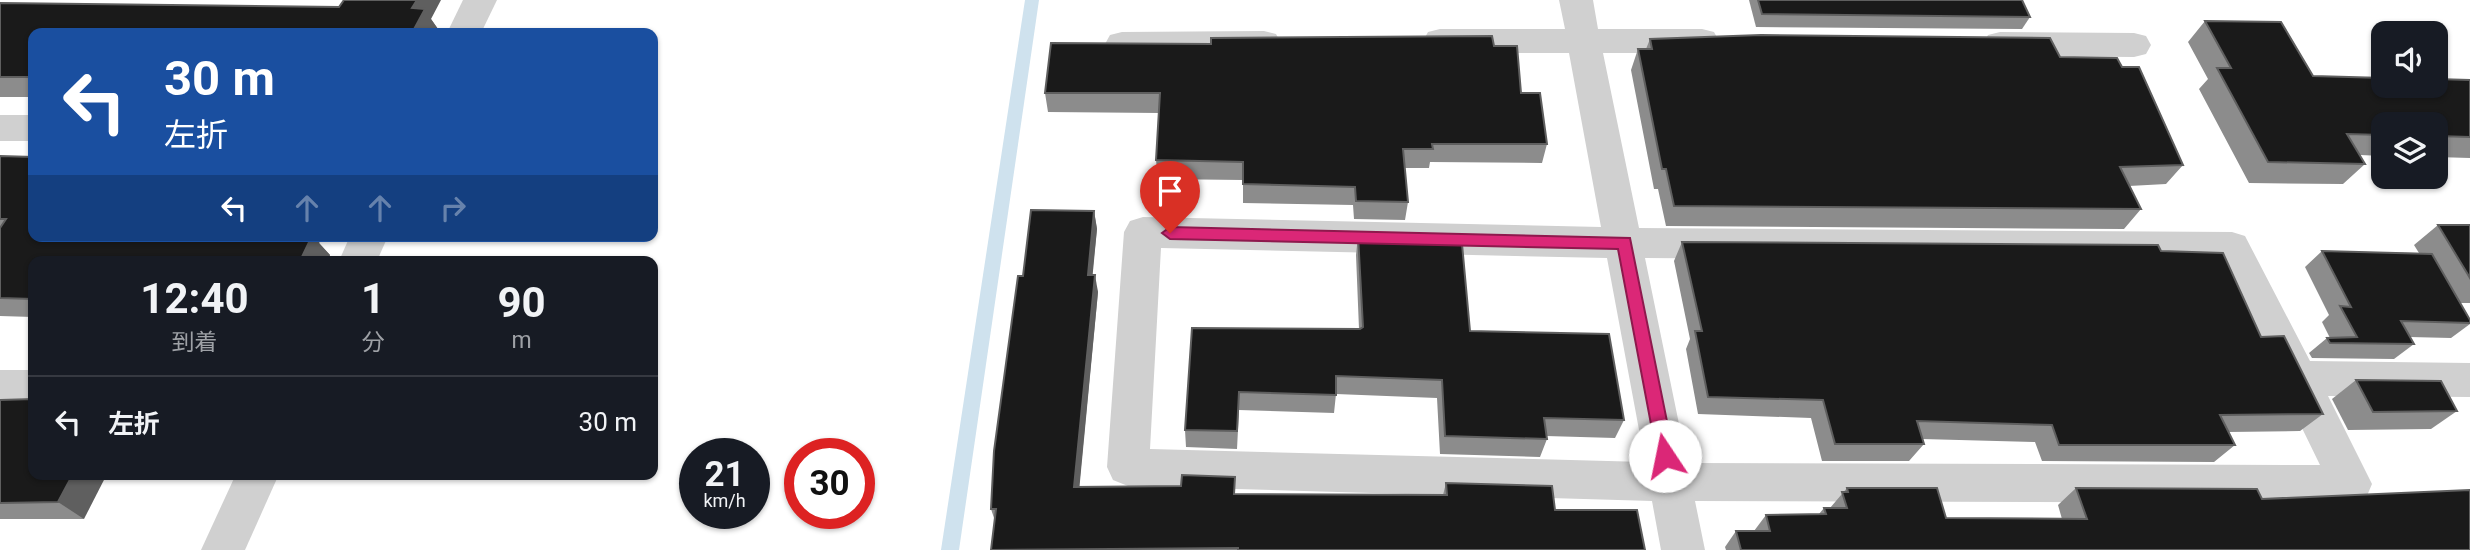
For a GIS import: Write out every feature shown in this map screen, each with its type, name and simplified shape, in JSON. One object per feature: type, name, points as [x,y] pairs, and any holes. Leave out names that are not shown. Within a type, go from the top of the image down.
[{"type":"street","points":[[466,28],[480,0]]},
{"type":"street","points":[[1576,0],[1683,550]]},
{"type":"street","points":[[1405,41],[1736,41]]},
{"type":"street","points":[[1087,44],[1295,42]]},
{"type":"street","points":[[1969,44],[2134,45]]},
{"type":"street","points":[[0,128],[28,128]]},
{"type":"street","points":[[1143,232],[1625,243],[2232,247],[2351,484],[1670,482],[1128,467],[1143,232]]},
{"type":"street","points":[[2297,378],[2470,380]]},
{"type":"street","points":[[0,388],[28,388]]},
{"type":"street","points":[[223,550],[255,480]]},
{"type":"building","points":[[344,0],[417,0],[412,8],[425,9],[415,28],[28,28],[28,77],[0,77],[0,3],[339,7]]},
{"type":"building","points":[[1758,0],[2022,0],[2030,17],[1762,14]]},
{"type":"building","points":[[2205,21],[2281,22],[2313,76],[2371,78],[2371,98],[2448,98],[2448,79],[2470,80],[2470,137],[2448,136],[2448,112],[2371,112],[2371,135],[2347,134],[2365,164],[2268,162],[2217,68],[2231,68]]},
{"type":"building","points":[[1761,35],[2050,38],[2060,57],[2117,58],[2122,67],[2139,67],[2183,165],[2120,167],[2141,209],[1674,206],[1666,169],[1662,169],[1638,49],[1652,49],[1650,39]]},
{"type":"building","points":[[1492,36],[1494,46],[1517,46],[1521,93],[1540,93],[1547,144],[1432,144],[1433,149],[1403,149],[1408,202],[1356,201],[1355,187],[1243,184],[1243,162],[1156,160],[1160,93],[1045,93],[1051,43],[1211,44],[1211,38]]},
{"type":"building","points":[[0,156],[28,157],[28,242],[309,242],[302,256],[28,256],[28,299],[0,298],[0,228],[6,219],[0,219]]},
{"type":"building","points":[[1031,210],[1094,211],[1088,275],[1095,275],[1074,487],[1181,486],[1182,475],[1235,477],[1234,494],[1447,495],[1446,483],[1552,486],[1555,510],[1637,510],[1645,550],[991,550],[996,509],[991,509],[994,451],[1018,276],[1023,276]]},
{"type":"building","points":[[2438,225],[2470,225],[2470,278]]},
{"type":"building","points":[[1358,235],[1412,236],[1413,244],[1462,244],[1470,331],[1609,334],[1624,420],[1544,418],[1547,439],[1445,436],[1442,380],[1336,376],[1336,395],[1239,392],[1237,431],[1185,430],[1192,328],[1363,327]]},
{"type":"building","points":[[1682,242],[2158,245],[2161,251],[2223,253],[2261,337],[2284,336],[2323,414],[2220,415],[2235,445],[2059,445],[2052,425],[1917,421],[1924,444],[1835,444],[1823,400],[1708,397],[1695,331],[1702,331]]},
{"type":"building","points":[[2322,251],[2432,254],[2470,323],[2401,321],[2414,344],[2330,343],[2327,338],[2357,337],[2340,306],[2351,307]]},
{"type":"building","points":[[2356,380],[2441,381],[2457,411],[2373,412]]},
{"type":"building","points":[[28,399],[28,480],[70,480],[58,502],[0,503],[0,400]]},
{"type":"building","points":[[1847,488],[1937,488],[1946,518],[2087,519],[2076,488],[2257,489],[2262,499],[2470,490],[2470,550],[1741,550],[1736,531],[1770,531],[1766,515],[1826,514],[1824,508],[1847,508],[1842,492],[1848,492]]},
{"type":"waterway","points":[[950,550],[1032,0]]},
{"type":"route","points":[[1170,233],[1625,243],[1665,456]]}]
